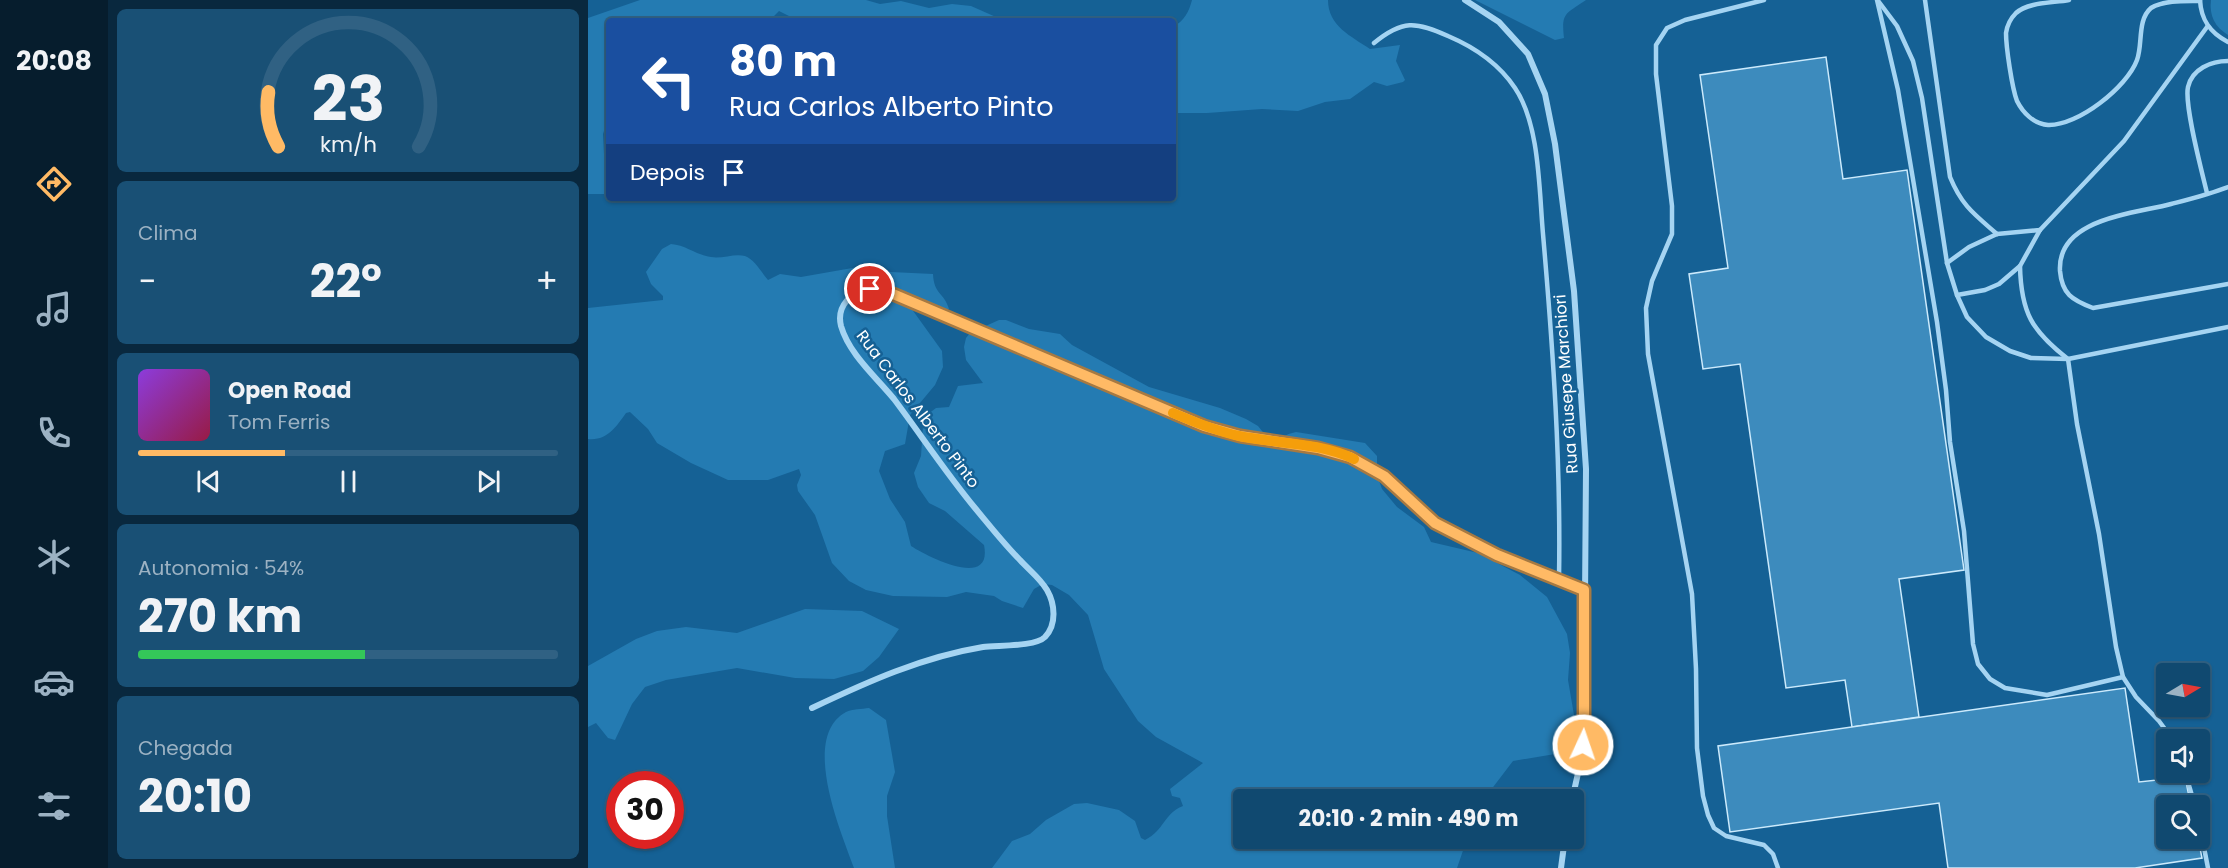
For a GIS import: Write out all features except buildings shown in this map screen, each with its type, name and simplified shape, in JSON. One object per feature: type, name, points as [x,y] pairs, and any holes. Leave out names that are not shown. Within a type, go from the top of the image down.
[{"type":"street","name":"Rua Giusepe Marchiori","points":[[1465,0],[1499,22],[1528,54],[1545,94],[1555,144],[1574,291],[1586,470],[1584,731],[1574,789]]},
{"type":"street","name":"Rua Carlos Alberto Pinto","points":[[812,708],[869,681],[949,654],[984,647],[1033,642],[1044,637],[1052,624],[1055,609],[1048,591],[1039,579],[1020,560],[940,465],[894,400],[849,344],[840,324],[842,306],[853,295],[870,289],[893,294],[1204,426],[1240,436],[1318,448],[1350,457],[1384,476],[1435,523],[1497,555],[1584,590]]},
{"type":"street","points":[[1561,868],[1564,849]]},
{"type":"lane","points":[[1764,0],[1676,24],[1667,28],[1656,45],[1656,74],[1672,206],[1672,234],[1652,281],[1646,308],[1648,354],[1692,594],[1697,748],[1703,796],[1714,828],[1726,836],[1764,845],[1773,854],[1778,868]]},
{"type":"lane","points":[[1877,0],[1897,26],[1913,61],[1922,98],[1947,263],[1957,295],[1968,317],[1986,337],[2010,351],[2031,358],[2068,359],[2228,327]]},
{"type":"lane","points":[[1877,0],[1898,90],[1937,322],[1950,442],[1964,531],[1973,644],[1978,664],[1990,680],[2005,688],[2047,695],[2123,677]]},
{"type":"lane","points":[[1925,0],[1950,177],[1958,197],[1969,211],[1997,234]]},
{"type":"lane","points":[[2069,0],[2029,6],[2018,11],[2011,19],[2006,32],[2017,101],[2034,121],[2048,125],[2084,114],[2123,81],[2136,63],[2141,47],[2144,17],[2150,9],[2167,2],[2200,1],[2207,27],[2217,37],[2228,42]]},
{"type":"lane","points":[[1374,43],[1390,30],[1406,24],[1428,26],[1471,46],[1496,66],[1515,88],[1528,115],[1535,153],[1550,315],[1559,487],[1559,579]]},
{"type":"lane","points":[[1957,295],[1985,290],[1999,284],[2020,266],[2040,230],[2124,141],[2207,27]]},
{"type":"lane","points":[[2207,193],[2194,135],[2187,89],[2191,78],[2200,69],[2216,61],[2228,61]]},
{"type":"lane","points":[[2228,187],[2171,204],[2117,216],[2090,226],[2069,241],[2060,258],[2061,285],[2075,301],[2093,308],[2228,284]]},
{"type":"lane","points":[[1947,263],[1969,247],[1997,234],[2040,230]]},
{"type":"lane","points":[[2020,266],[2020,293],[2026,313],[2050,345],[2068,359],[2123,677],[2136,697],[2165,729]]},
{"type":"lane","points":[[2204,849],[2208,868]]},
{"type":"shaded area","points":[[640,0],[866,0],[880,4],[901,1],[929,8],[952,4],[971,6],[998,18],[793,18],[779,11],[772,18],[606,18],[606,124],[603,134],[606,158],[606,194],[588,194],[588,18]]},
{"type":"shaded area","points":[[1192,0],[1328,0],[1329,9],[1336,24],[1370,49],[1400,45],[1396,61],[1405,80],[1387,86],[1374,82],[1350,99],[1325,102],[1298,111],[1262,109],[1176,113],[1176,25],[1186,16]]},
{"type":"shaded area","points":[[1475,0],[1586,0],[1566,14],[1563,23],[1564,38],[1555,40]]},
{"type":"shaded area","points":[[2211,0],[2228,0],[2228,35],[2214,20]]},
{"type":"shaded area","points":[[671,244],[711,257],[745,256],[755,263],[768,280],[780,274],[801,277],[858,267],[891,272],[933,274],[935,286],[949,309],[940,311],[914,306],[911,308],[942,351],[943,367],[935,385],[910,415],[905,444],[885,451],[879,471],[890,499],[905,522],[911,546],[931,557],[957,566],[969,568],[979,566],[984,558],[984,545],[945,511],[929,503],[918,487],[914,473],[921,456],[923,426],[928,414],[936,408],[949,407],[958,386],[983,383],[966,360],[964,347],[966,338],[970,333],[999,320],[1006,320],[1029,329],[1060,334],[1072,345],[1149,387],[1220,408],[1246,419],[1258,426],[1270,441],[1296,432],[1365,443],[1377,456],[1377,475],[1382,489],[1397,507],[1424,527],[1431,542],[1478,553],[1520,575],[1547,597],[1567,634],[1570,653],[1568,680],[1575,736],[1572,757],[1561,753],[1513,761],[1492,789],[1233,789],[1233,849],[1464,849],[1457,868],[992,868],[1012,841],[1030,834],[1046,820],[1074,804],[1087,803],[1119,810],[1135,821],[1141,838],[1145,840],[1157,832],[1171,813],[1183,806],[1180,798],[1172,796],[1170,789],[1203,763],[1156,737],[1138,721],[1104,669],[1088,615],[1069,595],[1052,585],[1043,584],[1034,589],[1023,608],[994,596],[966,592],[947,597],[893,596],[866,590],[849,581],[832,563],[815,515],[798,491],[797,485],[801,475],[799,469],[768,480],[728,480],[691,463],[657,443],[648,429],[630,412],[626,413],[615,428],[606,435],[601,438],[588,439],[588,308],[663,300],[663,296],[651,284],[646,272],[662,249]]},
{"type":"shaded area","points":[[805,609],[862,611],[899,629],[879,657],[863,671],[834,679],[795,678],[737,668],[666,680],[645,687],[632,704],[615,740],[608,738],[596,723],[588,727],[588,666],[636,639],[657,631],[686,627],[737,633]]},
{"type":"shaded area","points":[[869,708],[886,720],[895,772],[887,796],[887,816],[895,868],[854,868],[828,786],[825,763],[826,742],[833,724],[846,712]]},
{"type":"slow traffic","points":[[1173,413],[1204,426],[1240,436],[1318,448],[1354,459]]},
{"type":"route","points":[[870,289],[893,294],[1204,426],[1240,436],[1318,448],[1350,457],[1384,476],[1435,523],[1464,540],[1584,590],[1583,745]]}]
